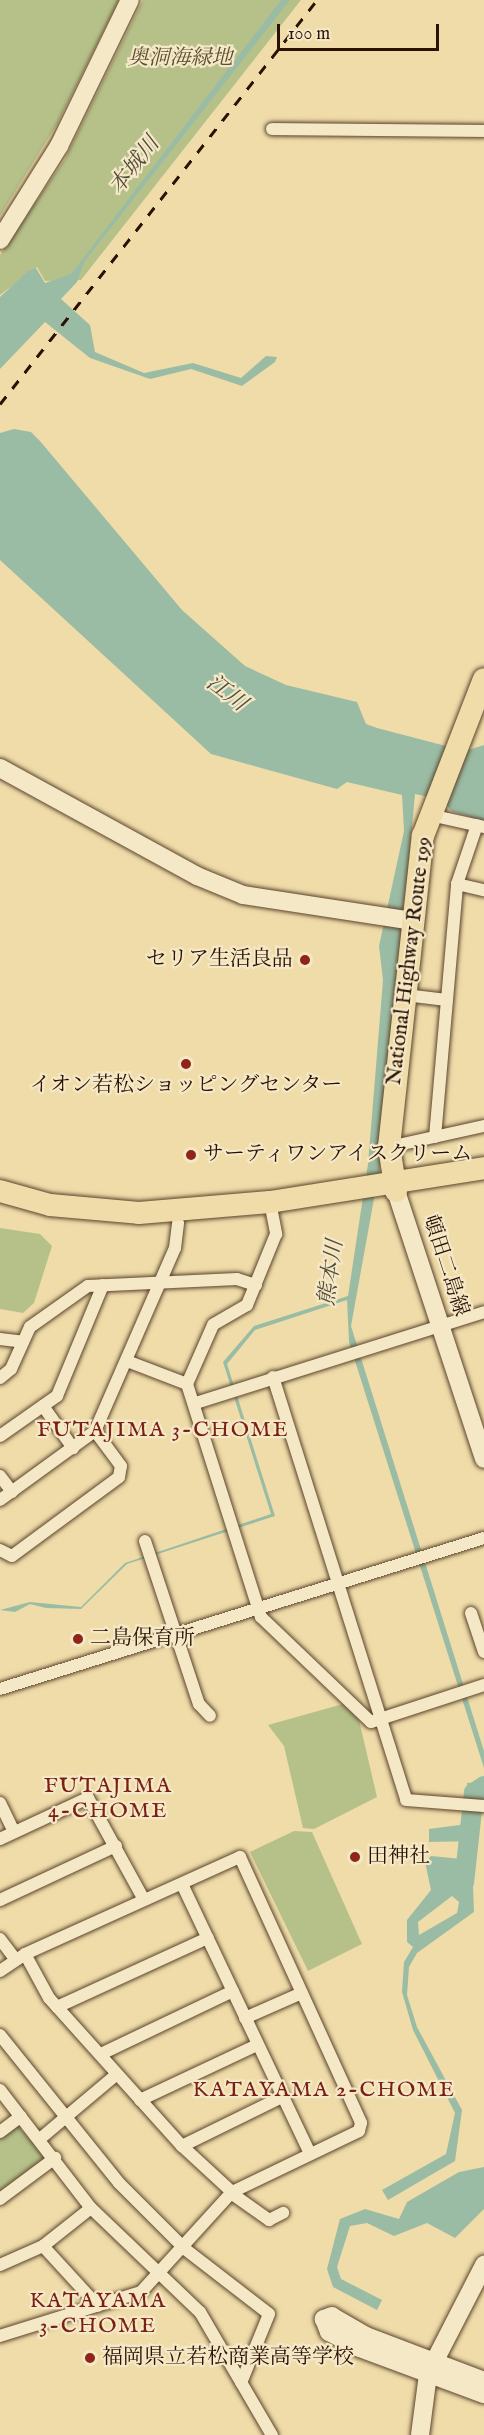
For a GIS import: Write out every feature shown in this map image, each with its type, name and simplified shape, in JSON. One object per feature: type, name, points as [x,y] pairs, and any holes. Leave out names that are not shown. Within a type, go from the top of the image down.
[{"type":"highway","name":"National Highway Route 199","points":[[377,1189],[389,1148],[413,921],[431,812],[471,723],[484,679]]},
{"type":"highway","points":[[0,1205],[96,1222],[178,1223],[484,1168]]},
{"type":"highway","points":[[377,1189],[484,1177]]},
{"type":"highway","points":[[0,1191],[99,1212],[271,1206]]},
{"type":"street","points":[[0,240],[59,146],[130,0]]},
{"type":"street","points":[[272,129],[484,131]]},
{"type":"street","points":[[1,772],[197,876],[243,895],[413,921]]},
{"type":"street","points":[[431,812],[481,826],[457,884],[435,1137]]},
{"type":"street","points":[[457,884],[484,890]]},
{"type":"street","points":[[405,995],[447,1000]]},
{"type":"street","points":[[389,1148],[484,1126]]},
{"type":"street","name":"頓田二島線","points":[[377,1189],[441,1326],[484,1459]]},
{"type":"street","points":[[187,1384],[213,1325],[247,1305],[276,1234],[271,1206]]},
{"type":"street","points":[[0,1500],[95,1431],[175,1248],[178,1223]]},
{"type":"street","points":[[0,1378],[11,1369],[23,1342],[40,1320],[88,1286],[237,1279],[255,1285]]},
{"type":"street","points":[[0,1436],[57,1396],[103,1285]]},
{"type":"street","points":[[196,1403],[484,1312]]},
{"type":"street","points":[[0,1339],[23,1342]]},
{"type":"street","points":[[126,1361],[187,1384],[196,1403],[261,1617],[371,1722],[484,1685]]},
{"type":"street","points":[[273,1377],[409,1803],[484,1806]]},
{"type":"street","points":[[43,1406],[73,1448]]},
{"type":"street","points":[[2,1555],[12,1556],[119,1477],[121,1466],[95,1431]]},
{"type":"street","points":[[0,1476],[12,1492]]},
{"type":"street","points":[[2,1692],[484,1538]]},
{"type":"street","points":[[145,1541],[199,1704],[210,1716]]},
{"type":"street","points":[[471,1613],[484,1652]]},
{"type":"street","points":[[0,1839],[88,1797],[143,1898]]},
{"type":"street","points":[[0,1803],[14,1832]]},
{"type":"street","points":[[0,1900],[116,1845]]},
{"type":"street","points":[[0,1971],[20,1956],[143,1898],[182,1884],[240,1857],[361,2123],[359,2131],[231,2193],[185,2249],[157,2272],[141,2292],[0,2336]]},
{"type":"street","points":[[182,1884],[309,2154]]},
{"type":"street","points":[[57,2007],[208,1938]]},
{"type":"street","points":[[0,1939],[20,1956],[57,2007],[182,2146],[231,2193],[268,2220],[283,2213]]},
{"type":"street","points":[[101,2055],[233,1992]]},
{"type":"street","points":[[245,2018],[302,1993]]},
{"type":"street","points":[[0,2035],[64,2119],[185,2249],[269,2314],[241,2383]]},
{"type":"street","points":[[140,2100],[257,2045]]},
{"type":"street","points":[[40,2138],[117,2074]]},
{"type":"street","points":[[0,2090],[40,2138],[91,2208],[200,2312],[272,2435]]},
{"type":"street","points":[[182,2146],[282,2097]]},
{"type":"street","points":[[0,2132],[21,2116]]},
{"type":"street","points":[[0,2199],[55,2158]]},
{"type":"street","points":[[0,2265],[44,2246],[91,2208]]},
{"type":"street","points":[[44,2246],[98,2306]]},
{"type":"street","points":[[420,2435],[430,2368],[484,2265]]},
{"type":"street","points":[[484,2380],[430,2368],[329,2332],[324,2319],[332,2316],[430,2368],[484,2394]]},
{"type":"green space","points":[[0,0],[119,0],[57,124],[0,216]]},
{"type":"green space","name":"奥洞海緑地","points":[[143,0],[301,0],[81,280],[45,281],[37,267],[0,295],[0,255],[65,159]]},
{"type":"green space","points":[[0,1228],[40,1234],[52,1246],[34,1303],[23,1313],[0,1309]]},
{"type":"green space","points":[[343,1704],[359,1720],[377,1797],[314,1829],[303,1828],[284,1746],[268,1725]]},
{"type":"green space","points":[[294,1831],[312,1832],[362,1944],[308,1971],[250,1852]]},
{"type":"green space","points":[[16,2125],[45,2155],[45,2164],[0,2194],[0,2138]]},
{"type":"water","points":[[281,0],[290,0],[84,262],[77,282],[61,299],[90,325],[95,352],[144,373],[193,363],[241,378],[266,356],[277,357],[275,362],[242,386],[191,369],[150,379],[90,358],[45,322],[0,369],[0,297],[28,271],[36,268],[45,283],[71,274]]},
{"type":"water","name":"江川","points":[[14,429],[31,432],[40,441],[182,610],[245,666],[286,685],[357,702],[366,724],[377,728],[465,751],[484,745],[484,821],[451,811],[443,800],[415,794],[383,1149],[351,1326],[484,1751],[484,1768],[349,1342],[347,1300],[255,1330],[227,1364],[275,1516],[127,1564],[81,1609],[46,1608],[30,1604],[15,1612],[0,1610],[30,1602],[81,1607],[125,1563],[271,1514],[223,1362],[254,1326],[348,1296],[368,1164],[383,980],[379,946],[404,831],[402,795],[347,782],[337,789],[211,754],[0,560],[0,433]]},
{"type":"water","points":[[484,1782],[483,1803],[477,1803],[477,1841],[429,1842],[429,1829],[467,1824],[467,1783]]},
{"type":"water","points":[[431,1856],[472,1860],[474,1912],[417,1953],[409,1967],[407,1995],[417,2027],[462,2110],[455,2161],[388,2200],[382,2190],[446,2154],[455,2113],[413,2030],[402,1992],[404,1962],[413,1947],[407,1942],[407,1920],[431,1890],[425,1862]],"holes":[[[452,1896],[459,1902],[457,1913],[419,1935],[418,1922]]]},
{"type":"water","points":[[484,2167],[484,2209],[455,2238],[427,2223],[394,2236],[367,2223],[350,2226],[337,2267],[341,2279],[382,2300],[377,2310],[333,2287],[327,2269],[340,2219],[365,2209],[399,2219],[407,2202],[459,2172]]},
{"type":"waterway","name":"熊本川","points":[[464,1883],[474,1793],[484,1786]]},
{"type":"railway","points":[[0,404],[317,0]]},
{"type":"place","name":"セリア生活良品","points":[[305,960]]},
{"type":"place","name":"イオン若松ショッピングセンター","points":[[186,1064]]},
{"type":"place","name":"サーティワンアイスクリーム","points":[[191,1155]]},
{"type":"place","name":"二島保育所","points":[[78,1639]]},
{"type":"place","name":"田神社","points":[[355,1857]]},
{"type":"place","name":"福岡県立若松商業高等学校","points":[[90,2358]]},
{"type":"district","name":"FUTAJIMA 3-CHOME","points":[[163,1431]]},
{"type":"district","name":"FUTAJIMA 4-CHOME","points":[[108,1799]]},
{"type":"district","name":"KATAYAMA 2-CHOME","points":[[324,2091]]},
{"type":"district","name":"KATAYAMA 3-CHOME","points":[[98,2314]]},
{"type":"water label","name":"本城川","points":[[135,166]]}]
